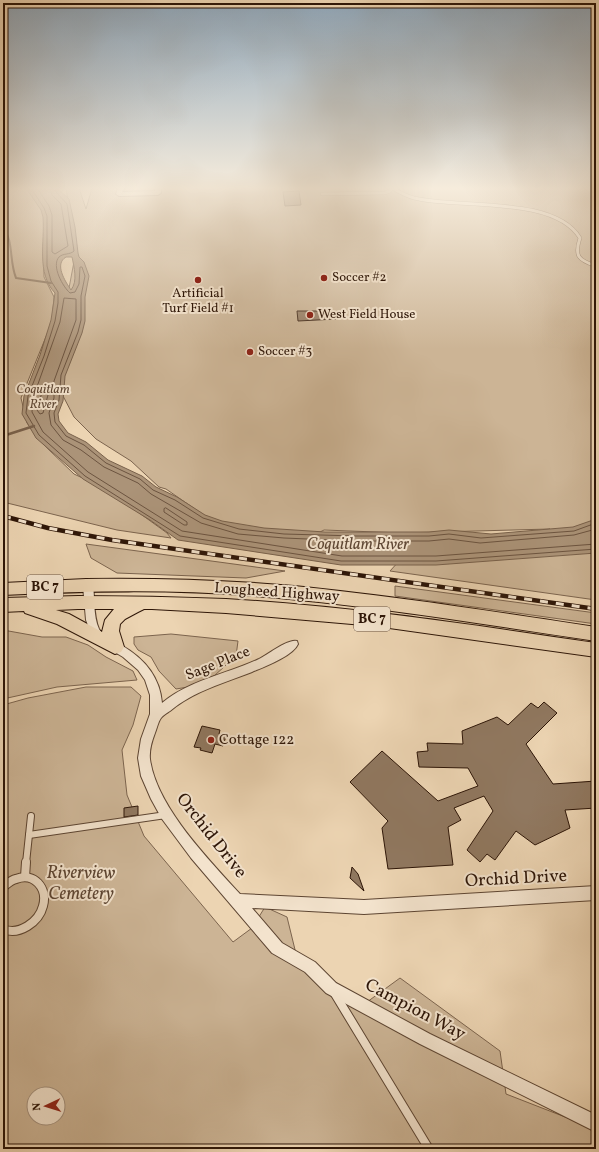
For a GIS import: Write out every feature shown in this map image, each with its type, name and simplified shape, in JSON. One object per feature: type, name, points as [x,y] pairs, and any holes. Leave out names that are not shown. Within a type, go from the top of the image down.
[{"type":"main road","name":"Lougheed Highway","points":[[3,589],[88,586],[201,587],[327,596],[596,634]]},
{"type":"main road","name":"Lougheed Highway","points":[[9,604],[146,602],[229,606],[414,623],[596,650]]},
{"type":"main road","points":[[111,645],[109,634],[112,623],[120,613],[146,602]]},
{"type":"main road","points":[[9,604],[63,619],[111,645]]},
{"type":"street","name":"Orchid Drive","points":[[88,586],[95,629],[102,639],[133,658],[149,677],[156,694],[158,705],[156,715],[145,748],[145,763],[151,783],[167,815],[203,863],[237,901],[364,907],[596,893]]},
{"type":"street","name":"Sage Place","points":[[156,715],[166,705],[191,690],[254,666],[278,654],[293,644]]},
{"type":"street","name":"Campion Way","points":[[237,901],[276,948],[310,967],[331,988],[425,1040],[596,1124]]},
{"type":"lane","points":[[579,242],[576,250],[577,254],[583,260],[596,266]]},
{"type":"lane","points":[[29,836],[167,815]]},
{"type":"lane","points":[[25,876],[31,816]]},
{"type":"lane","points":[[3,887],[13,880],[25,876],[33,878],[39,882],[44,888],[45,897],[44,906],[33,923],[24,929],[15,932],[3,929]]},
{"type":"lane","points":[[331,988],[429,1149]]},
{"type":"green space","points":[[3,242],[43,242],[44,277],[54,297],[52,322],[21,398],[27,423],[45,446],[74,474],[106,489],[167,533],[171,538],[117,530],[3,502]]},
{"type":"green space","points":[[75,242],[596,242],[596,600],[390,571],[400,560],[287,544],[303,540],[277,530],[229,525],[205,516],[166,489],[159,487],[131,461],[96,439],[74,417],[62,394],[54,368],[76,251]],"holes":[[[550,529],[526,534],[453,536],[422,542],[390,545],[345,544],[304,540],[324,530],[402,533]]]},
{"type":"green space","points":[[86,544],[285,571],[246,578],[117,573],[91,558]]},
{"type":"green space","points":[[395,586],[596,613],[596,624],[395,596]]},
{"type":"green space","points":[[3,630],[42,637],[66,637],[88,645],[106,657],[133,671],[137,680],[57,687],[3,699]]},
{"type":"green space","points":[[171,634],[238,641],[236,656],[214,676],[188,687],[176,689],[159,671],[151,657],[138,650],[134,644],[134,637]]},
{"type":"green space","name":"Riverview Cemetery","points":[[86,687],[131,687],[141,696],[133,725],[122,750],[127,795],[144,836],[233,942],[252,928],[265,907],[287,917],[299,966],[367,1002],[400,978],[500,1051],[506,1094],[596,1129],[596,1149],[3,1149],[3,705],[28,698]]},
{"type":"water","name":"Coquitlam River","points":[[43,242],[77,242],[79,257],[84,262],[89,276],[85,297],[85,321],[82,333],[65,376],[63,401],[58,414],[59,421],[68,433],[86,442],[108,460],[142,476],[156,487],[177,497],[205,515],[222,521],[264,528],[325,532],[429,532],[449,530],[491,534],[573,527],[596,519],[596,553],[436,565],[341,565],[178,540],[150,520],[83,479],[36,438],[22,414],[24,396],[40,355],[51,320],[55,293],[45,276]],"holes":[[[66,257],[72,257],[75,278],[71,290],[61,268],[61,264]]]},
{"type":"building","name":"West Field House","points":[[297,311],[318,311],[336,319],[298,321]]},
{"type":"building","points":[[544,702],[557,713],[526,744],[553,784],[596,781],[596,808],[565,810],[570,828],[535,845],[516,831],[495,860],[487,854],[480,862],[467,850],[493,811],[484,796],[454,808],[461,820],[448,827],[453,865],[388,869],[382,828],[388,821],[350,782],[382,751],[438,801],[478,786],[468,768],[419,767],[417,752],[428,751],[427,743],[463,744],[462,731],[497,717],[508,725],[531,703],[538,708]]},
{"type":"building","name":"Cottage 122","points":[[202,726],[220,730],[219,734],[226,736],[223,746],[215,744],[212,753],[200,750],[201,748],[194,747]]},
{"type":"building","points":[[138,806],[138,815],[124,817],[124,808]]},
{"type":"building","points":[[352,867],[358,874],[364,891],[350,878]]},
{"type":"waterway","points":[[10,242],[16,278],[51,283]]},
{"type":"waterway","points":[[3,436],[34,426]]},
{"type":"railway","points":[[3,516],[48,528],[112,540],[596,609]]},
{"type":"place","name":"Soccer #2","points":[[324,278]]},
{"type":"place","name":"Artificial Turf Field #1","points":[[198,280]]},
{"type":"place","name":"West Field House","points":[[310,315]]},
{"type":"place","name":"Soccer #3","points":[[250,352]]},
{"type":"place","name":"Cottage 122","points":[[211,740]]}]
